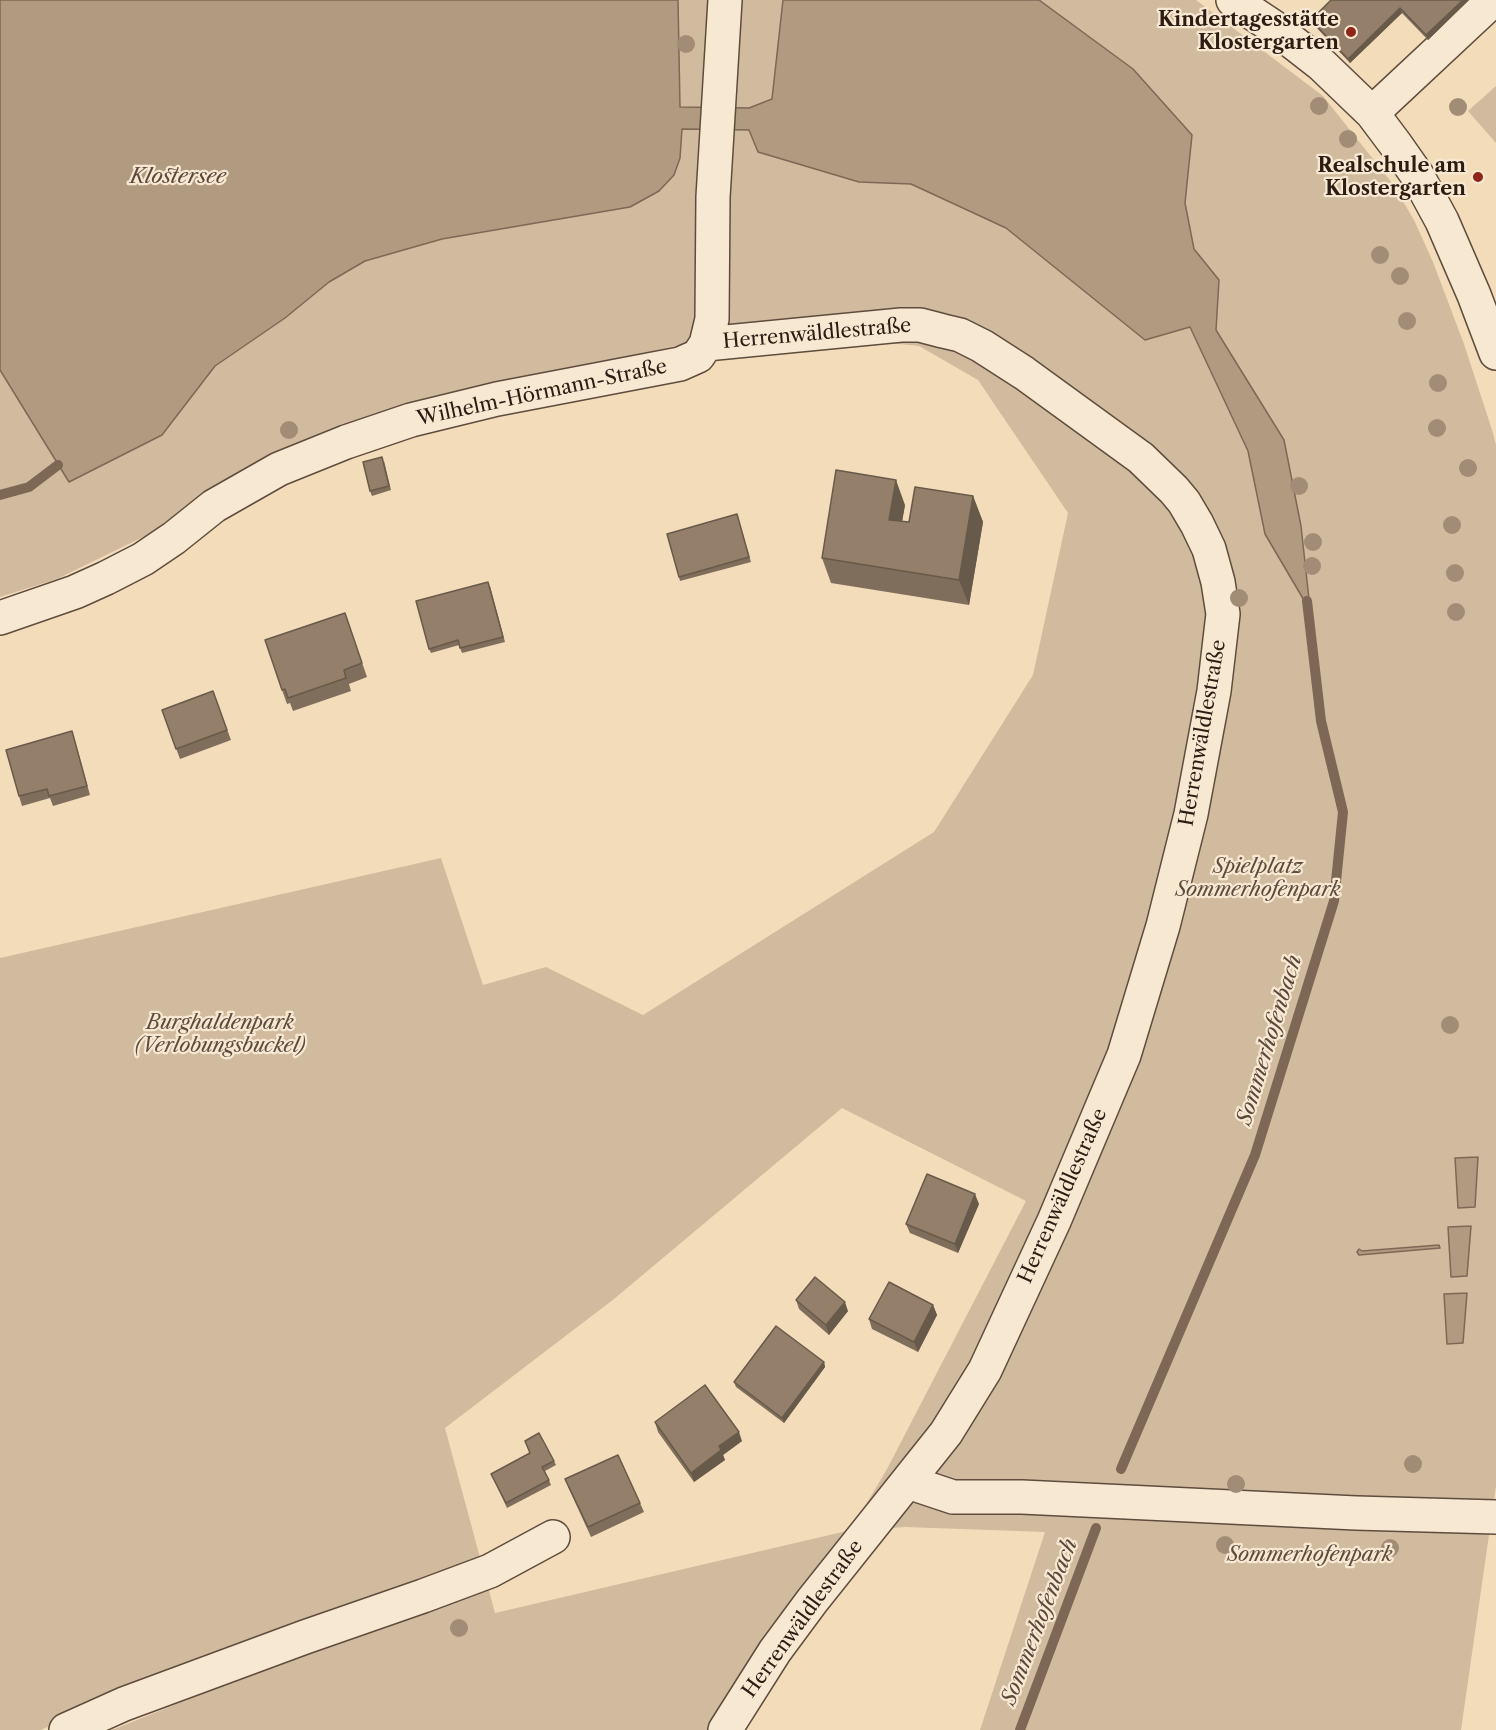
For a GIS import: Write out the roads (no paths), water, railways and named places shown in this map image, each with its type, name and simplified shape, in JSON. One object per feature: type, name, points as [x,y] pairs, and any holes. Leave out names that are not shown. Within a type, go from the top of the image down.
[{"type":"street","points":[[706,344],[712,320],[713,197],[725,0]]},
{"type":"street","points":[[1233,0],[1272,26],[1322,65],[1372,113],[1417,176],[1434,205],[1474,295],[1496,353]]},
{"type":"street","points":[[1372,113],[1493,0]]},
{"type":"street","name":"Herrenwäldlestraße","points":[[706,344],[920,325],[960,335],[982,345],[1141,458],[1184,502],[1209,549],[1218,582],[1222,614],[1214,691],[1191,813],[1163,926],[1124,1055],[1080,1161],[985,1370],[946,1433],[812,1601],[776,1651],[726,1730]]},
{"type":"street","name":"Wilhelm-Hörmann-Straße","points":[[0,618],[75,592],[143,559],[214,506],[269,474],[346,442],[411,420],[496,399],[680,364],[698,356],[706,344]]},
{"type":"street","points":[[908,1482],[953,1497],[1022,1497],[1356,1513],[1496,1517]]},
{"type":"street","points":[[66,1730],[134,1700],[490,1571],[553,1537]]},
{"type":"water","name":"Klostersee","points":[[0,0],[678,0],[680,107],[749,108],[772,99],[783,0],[1039,0],[1133,69],[1192,135],[1185,203],[1194,249],[1219,280],[1216,330],[1284,440],[1301,526],[1309,599],[1305,602],[1265,534],[1248,451],[1190,327],[1145,340],[1006,228],[911,184],[859,182],[758,152],[749,130],[682,129],[680,158],[674,175],[659,191],[630,207],[442,239],[365,261],[329,282],[285,318],[215,366],[162,435],[69,482],[0,370]]},
{"type":"water","points":[[1478,1157],[1475,1207],[1458,1208],[1455,1158]]},
{"type":"water","points":[[1471,1226],[1467,1276],[1451,1277],[1448,1227]]},
{"type":"water","points":[[1439,1245],[1440,1248],[1359,1255],[1357,1252],[1359,1249],[1362,1251]]},
{"type":"water","points":[[1467,1293],[1463,1343],[1447,1344],[1444,1294]]},
{"type":"waterway","name":"Sommerhofenbach","points":[[0,495],[29,487],[58,465]]},
{"type":"waterway","name":"Sommerhofenbach","points":[[1121,1469],[1255,1155],[1334,901],[1343,812],[1321,721],[1307,601]]},
{"type":"waterway","name":"Sommerhofenbach","points":[[1020,1730],[1096,1528]]},
{"type":"place","name":"Kindertagesstätte Klostergarten","points":[[1351,32]]},
{"type":"place","name":"Realschule am Klostergarten","points":[[1478,177]]},
{"type":"park label","name":"Spielplatz Sommerhofenpark","points":[[1258,878]]},
{"type":"park label","name":"Burghaldenpark (Verlobungsbuckel)","points":[[220,1034]]},
{"type":"park label","name":"Sommerhofenpark","points":[[1310,1555]]}]
